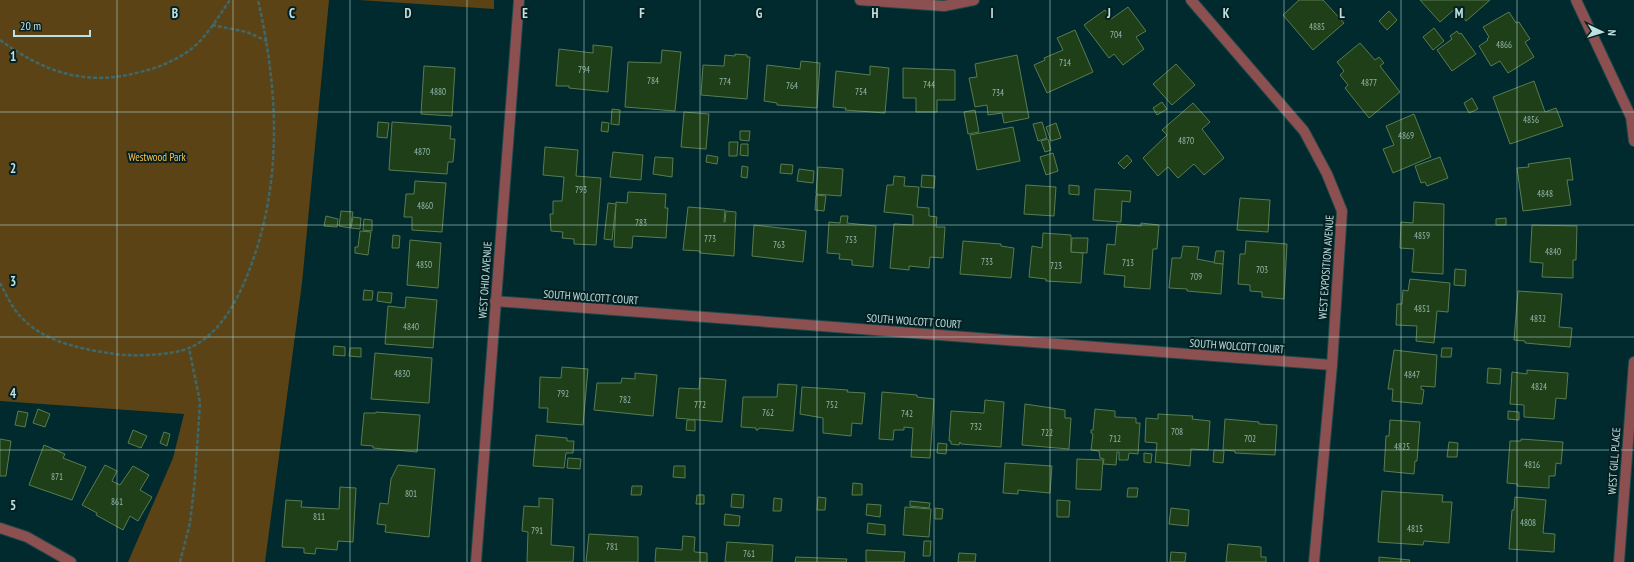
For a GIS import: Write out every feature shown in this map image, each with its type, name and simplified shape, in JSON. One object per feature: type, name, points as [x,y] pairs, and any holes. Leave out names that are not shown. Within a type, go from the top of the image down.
[{"type":"street","name":"WEST OHIO AVENUE","points":[[476,562],[519,0]]},
{"type":"street","points":[[860,0],[944,6],[974,0]]},
{"type":"street","name":"WEST EXPOSITION AVENUE","points":[[1191,0],[1304,131],[1327,174],[1342,211],[1332,365],[1314,562]]},
{"type":"street","points":[[1576,0],[1632,117],[1634,141]]},
{"type":"street","name":"SOUTH WOLCOTT COURT","points":[[495,301],[1332,365]]},
{"type":"street","name":"WEST GILL PLACE","points":[[1619,562],[1634,362]]},
{"type":"street","points":[[0,528],[27,537],[71,562]]},
{"type":"path","points":[[0,40],[41,66],[71,76],[96,79],[125,76],[171,62],[190,50],[212,25],[230,0]]},
{"type":"path","points":[[0,283],[20,317],[55,341],[111,354],[158,354],[189,348],[206,336],[226,318],[240,294],[260,238],[273,174],[275,136],[273,84],[268,42],[258,0]]},
{"type":"path","points":[[212,25],[247,32],[268,42]]},
{"type":"path","points":[[180,562],[190,523],[196,479],[200,402],[189,348]]},
{"type":"green space","name":"Westwood Park","points":[[0,0],[329,0],[302,283],[265,562],[128,562],[173,458],[184,414],[0,401]]},
{"type":"green space","points":[[359,0],[494,0],[494,9]]},
{"type":"building","points":[[1299,0],[1323,0],[1344,23],[1313,50],[1283,15]]},
{"type":"building","points":[[1420,0],[1490,0],[1466,21],[1456,8],[1440,22]]},
{"type":"building","points":[[1128,7],[1146,31],[1136,37],[1144,49],[1123,65],[1114,54],[1109,58],[1084,25],[1105,10],[1111,19]]},
{"type":"building","points":[[1389,11],[1397,20],[1387,30],[1379,21]]},
{"type":"building","points":[[1509,12],[1516,23],[1519,22],[1530,39],[1525,42],[1534,57],[1508,73],[1500,61],[1491,66],[1479,46],[1488,40],[1487,39],[1489,37],[1483,27]]},
{"type":"building","points":[[1434,28],[1444,41],[1433,50],[1423,37]]},
{"type":"building","points":[[1075,30],[1093,72],[1047,93],[1034,65],[1045,60],[1044,58],[1063,50],[1057,38]]},
{"type":"building","points":[[1457,31],[1459,34],[1461,33],[1476,54],[1452,71],[1437,50],[1452,39],[1450,36]]},
{"type":"building","points":[[1360,43],[1375,60],[1379,57],[1384,63],[1380,66],[1400,92],[1369,118],[1345,88],[1348,85],[1340,75],[1344,71],[1337,62]]},
{"type":"building","points":[[593,45],[612,47],[608,92],[569,88],[569,86],[556,86],[559,49],[593,53]]},
{"type":"building","points":[[662,50],[681,52],[675,111],[625,107],[628,62],[661,63]]},
{"type":"building","points":[[735,54],[747,55],[747,57],[750,57],[747,99],[701,95],[703,65],[724,66],[725,55],[735,56]]},
{"type":"building","points":[[1017,55],[1029,118],[1004,123],[1002,113],[988,115],[987,105],[975,107],[969,78],[977,77],[975,64]]},
{"type":"building","points":[[801,61],[820,63],[817,108],[777,105],[777,103],[764,101],[767,65],[800,69]]},
{"type":"building","points":[[1176,64],[1195,85],[1172,105],[1153,84]]},
{"type":"building","points":[[424,66],[455,68],[452,116],[421,114]]},
{"type":"building","points":[[870,66],[889,68],[885,113],[845,110],[846,108],[833,107],[836,71],[870,75]]},
{"type":"building","points":[[903,68],[955,70],[955,100],[937,100],[937,112],[916,112],[916,98],[903,98]]},
{"type":"building","points":[[1534,81],[1545,112],[1556,108],[1563,126],[1510,144],[1493,97]]},
{"type":"building","points":[[1472,98],[1478,109],[1469,113],[1464,103]]},
{"type":"building","points":[[1162,102],[1167,109],[1157,115],[1153,108]]},
{"type":"building","points":[[1193,103],[1210,122],[1202,129],[1224,158],[1204,175],[1194,164],[1178,178],[1168,167],[1158,176],[1143,158],[1167,135],[1162,130]]},
{"type":"building","points":[[612,109],[620,110],[619,125],[611,124]]},
{"type":"building","points":[[975,110],[979,132],[968,134],[964,112]]},
{"type":"building","points":[[684,112],[709,114],[706,149],[681,147]]},
{"type":"building","points":[[1414,114],[1431,157],[1393,173],[1383,149],[1394,145],[1386,126]]},
{"type":"building","points":[[378,122],[389,123],[387,138],[377,137]]},
{"type":"building","points":[[392,122],[451,126],[450,139],[455,139],[453,162],[448,162],[447,174],[389,170]]},
{"type":"building","points":[[602,122],[609,123],[608,132],[601,131]]},
{"type":"building","points":[[1042,122],[1047,138],[1038,141],[1033,124]]},
{"type":"building","points":[[1056,123],[1061,138],[1051,141],[1046,127]]},
{"type":"building","points":[[1013,127],[1020,161],[977,170],[970,135]]},
{"type":"building","points":[[740,131],[750,131],[749,141],[740,140]]},
{"type":"building","points":[[1048,139],[1051,150],[1045,152],[1041,141]]},
{"type":"building","points":[[729,142],[738,142],[737,156],[729,156]]},
{"type":"building","points":[[741,144],[748,144],[748,156],[740,155]]},
{"type":"building","points":[[545,147],[578,150],[576,176],[601,178],[596,245],[574,244],[574,239],[562,238],[563,232],[551,231],[550,214],[553,214],[553,201],[562,201],[564,177],[543,175]]},
{"type":"building","points":[[613,152],[643,155],[641,180],[610,177]]},
{"type":"building","points":[[1053,153],[1058,171],[1046,175],[1040,157]]},
{"type":"building","points":[[707,155],[718,157],[717,164],[706,162]]},
{"type":"building","points":[[1127,155],[1132,161],[1124,169],[1118,163]]},
{"type":"building","points":[[655,157],[673,158],[672,177],[653,174]]},
{"type":"building","points":[[1440,157],[1448,178],[1427,186],[1425,182],[1421,183],[1415,166]]},
{"type":"building","points":[[1570,158],[1573,180],[1567,180],[1571,205],[1523,211],[1517,168],[1529,167],[1528,164]]},
{"type":"building","points":[[781,164],[793,165],[792,174],[780,173]]},
{"type":"building","points":[[742,166],[748,167],[747,178],[741,177]]},
{"type":"building","points":[[818,167],[843,169],[841,196],[816,194]]},
{"type":"building","points":[[799,169],[814,171],[813,183],[797,181]]},
{"type":"building","points":[[922,175],[935,176],[934,188],[921,187]]},
{"type":"building","points":[[894,176],[905,177],[904,186],[919,187],[917,207],[929,208],[929,216],[937,217],[936,227],[945,227],[943,258],[930,257],[929,268],[909,266],[909,270],[890,268],[894,224],[913,225],[913,215],[884,212],[887,185],[893,185]]},
{"type":"building","points":[[415,181],[446,183],[442,232],[412,230],[412,217],[404,217],[406,194],[414,194]]},
{"type":"building","points":[[1026,185],[1056,187],[1054,216],[1024,214]]},
{"type":"building","points":[[1069,185],[1079,186],[1079,195],[1069,194]]},
{"type":"building","points":[[1095,189],[1131,191],[1130,202],[1122,201],[1121,222],[1093,220]]},
{"type":"building","points":[[628,192],[666,194],[665,208],[668,208],[666,238],[633,236],[632,248],[614,247],[616,202],[627,203]]},
{"type":"building","points":[[816,195],[826,196],[824,211],[815,210]]},
{"type":"building","points":[[1240,198],[1270,200],[1268,232],[1237,230]]},
{"type":"building","points":[[1414,202],[1444,204],[1443,274],[1412,272],[1414,249],[1400,248],[1401,222],[1413,223]]},
{"type":"building","points":[[608,203],[616,204],[612,240],[604,239]]},
{"type":"building","points":[[688,207],[725,210],[724,222],[726,211],[736,212],[734,256],[683,250]]},
{"type":"building","points":[[341,211],[353,212],[350,228],[339,226]]},
{"type":"building","points":[[326,216],[338,219],[337,227],[324,226]]},
{"type":"building","points":[[841,216],[848,216],[847,223],[876,226],[873,267],[852,265],[852,260],[839,259],[840,254],[827,253],[829,222],[840,223]]},
{"type":"building","points":[[353,217],[361,218],[360,229],[351,228]]},
{"type":"building","points":[[1506,218],[1506,225],[1496,225],[1496,219]]},
{"type":"building","points":[[364,219],[372,220],[372,231],[363,230]]},
{"type":"building","points":[[1141,223],[1159,225],[1157,249],[1153,249],[1150,289],[1124,287],[1125,276],[1104,274],[1107,244],[1115,245],[1117,224],[1141,226]]},
{"type":"building","points":[[754,225],[806,231],[803,262],[752,256]]},
{"type":"building","points":[[1532,225],[1577,226],[1576,260],[1573,260],[1573,278],[1542,277],[1543,263],[1530,262]]},
{"type":"building","points":[[360,231],[371,232],[368,255],[355,253],[355,247],[358,247]]},
{"type":"building","points":[[1043,233],[1071,235],[1071,252],[1083,253],[1081,283],[1046,281],[1046,279],[1029,277],[1032,246],[1042,248]]},
{"type":"building","points":[[393,235],[400,236],[399,248],[392,248]]},
{"type":"building","points":[[1072,238],[1088,238],[1087,253],[1071,252]]},
{"type":"building","points":[[410,240],[441,243],[438,288],[407,285]]},
{"type":"building","points":[[963,241],[1001,244],[1001,246],[1014,248],[1011,278],[960,274]]},
{"type":"building","points":[[1246,241],[1287,244],[1284,299],[1262,297],[1262,292],[1250,291],[1250,285],[1238,284],[1240,254],[1245,254]]},
{"type":"building","points":[[1183,246],[1199,247],[1197,259],[1223,264],[1221,294],[1169,288],[1172,258],[1181,258]]},
{"type":"building","points":[[1216,251],[1224,251],[1223,264],[1214,263]]},
{"type":"building","points":[[1455,269],[1466,270],[1465,286],[1454,285]]},
{"type":"building","points":[[1410,279],[1450,283],[1448,312],[1437,311],[1434,343],[1416,341],[1417,326],[1396,325],[1397,304],[1402,304],[1403,290],[1408,291]]},
{"type":"building","points":[[364,290],[373,291],[372,300],[363,300]]},
{"type":"building","points":[[1518,291],[1562,294],[1559,327],[1572,328],[1570,347],[1525,343],[1525,341],[1514,340]]},
{"type":"building","points":[[378,292],[392,293],[391,303],[377,301]]},
{"type":"building","points":[[406,297],[437,300],[433,348],[385,344],[388,306],[405,308]]},
{"type":"building","points":[[334,346],[345,347],[345,356],[333,355]]},
{"type":"building","points":[[350,348],[361,348],[361,357],[349,356]]},
{"type":"building","points":[[1442,348],[1452,348],[1451,357],[1441,357]]},
{"type":"building","points":[[1394,350],[1437,355],[1435,387],[1421,386],[1421,389],[1424,390],[1422,404],[1392,401],[1393,389],[1388,389]]},
{"type":"building","points":[[375,353],[432,358],[429,403],[371,399]]},
{"type":"building","points":[[562,367],[588,369],[583,425],[547,422],[548,408],[539,408],[540,377],[561,378]]},
{"type":"building","points":[[1488,368],[1501,369],[1500,384],[1487,383]]},
{"type":"building","points":[[1527,370],[1568,373],[1566,399],[1556,398],[1554,419],[1524,417],[1524,405],[1510,404],[1512,372],[1527,374]]},
{"type":"building","points":[[635,373],[657,375],[653,416],[594,410],[597,383],[621,383],[622,378],[635,379]]},
{"type":"building","points":[[700,378],[726,380],[722,422],[676,418],[679,388],[699,389]]},
{"type":"building","points":[[778,384],[797,385],[793,431],[759,428],[756,430],[756,428],[741,427],[743,397],[777,397]]},
{"type":"building","points":[[802,387],[848,390],[847,392],[865,393],[862,424],[852,423],[851,436],[823,433],[823,418],[800,414]]},
{"type":"building","points":[[882,392],[917,395],[917,397],[934,399],[930,458],[911,457],[913,428],[904,427],[904,430],[894,430],[893,440],[879,439]]},
{"type":"building","points":[[985,400],[1004,402],[1001,447],[961,444],[960,442],[959,445],[951,444],[951,441],[949,441],[951,411],[984,413]]},
{"type":"building","points":[[1025,404],[1065,410],[1065,418],[1071,418],[1069,449],[1022,445]]},
{"type":"building","points":[[38,409],[50,414],[45,427],[33,423]]},
{"type":"building","points":[[1095,409],[1115,411],[1115,417],[1136,418],[1136,423],[1140,423],[1138,454],[1129,453],[1128,460],[1119,460],[1119,452],[1117,452],[1116,465],[1103,464],[1104,459],[1100,458],[1099,451],[1091,450],[1093,434],[1091,433],[1091,430],[1093,430]]},
{"type":"building","points":[[18,411],[28,413],[25,427],[15,425]]},
{"type":"building","points":[[1508,411],[1519,412],[1519,420],[1508,419]]},
{"type":"building","points":[[376,412],[420,415],[417,452],[373,448],[373,446],[361,445],[364,413]]},
{"type":"building","points":[[1158,414],[1193,416],[1192,419],[1210,421],[1208,450],[1191,449],[1190,466],[1155,462],[1157,443],[1145,442],[1146,418],[1158,419]]},
{"type":"building","points":[[1225,419],[1277,425],[1275,455],[1235,453],[1235,451],[1223,450]]},
{"type":"building","points":[[687,420],[695,420],[695,431],[686,430]]},
{"type":"building","points":[[1390,420],[1420,422],[1417,461],[1415,461],[1414,474],[1384,471],[1386,436],[1389,436]]},
{"type":"building","points":[[133,430],[147,436],[141,448],[128,443]]},
{"type":"building","points":[[164,432],[170,434],[167,446],[160,443]]},
{"type":"building","points":[[536,435],[567,438],[567,441],[574,441],[573,453],[566,453],[564,468],[533,466]]},
{"type":"building","points":[[0,439],[11,441],[6,476],[0,476]]},
{"type":"building","points":[[1521,439],[1563,442],[1561,464],[1556,463],[1555,476],[1549,476],[1549,488],[1517,486],[1518,484],[1507,483],[1510,441],[1521,441]]},
{"type":"building","points":[[1449,442],[1458,443],[1457,457],[1447,457]]},
{"type":"building","points":[[938,443],[947,444],[946,454],[937,453]]},
{"type":"building","points":[[44,445],[65,454],[63,458],[86,467],[72,500],[29,485]]},
{"type":"building","points":[[1214,450],[1224,451],[1223,463],[1213,462]]},
{"type":"building","points":[[1144,453],[1152,454],[1151,463],[1144,462]]},
{"type":"building","points":[[568,458],[581,459],[580,469],[567,468]]},
{"type":"building","points":[[1077,459],[1103,460],[1101,490],[1076,489]]},
{"type":"building","points":[[1005,463],[1052,466],[1050,493],[1018,490],[1018,494],[1003,493]]},
{"type":"building","points":[[105,465],[117,471],[112,481],[120,485],[133,466],[149,475],[140,490],[152,497],[138,521],[130,516],[123,530],[96,515],[97,513],[82,505]]},
{"type":"building","points":[[398,465],[435,469],[429,537],[385,532],[386,525],[377,524],[380,503],[388,504],[391,479]]},
{"type":"building","points":[[674,466],[685,466],[685,478],[673,477]]},
{"type":"building","points":[[853,483],[862,484],[862,495],[852,495]]},
{"type":"building","points":[[632,486],[642,486],[641,495],[631,495]]},
{"type":"building","points":[[340,487],[356,488],[353,542],[338,541],[337,550],[316,548],[315,554],[304,553],[304,548],[282,547],[286,500],[302,501],[301,507],[339,509]]},
{"type":"building","points":[[1128,488],[1138,488],[1137,497],[1127,497]]},
{"type":"building","points":[[1382,491],[1443,495],[1442,502],[1452,502],[1449,543],[1424,541],[1423,545],[1378,542]]},
{"type":"building","points":[[732,494],[744,495],[743,508],[731,507]]},
{"type":"building","points":[[697,495],[704,495],[704,504],[696,504]]},
{"type":"building","points":[[818,497],[826,498],[825,510],[817,510]]},
{"type":"building","points":[[1515,497],[1546,500],[1543,533],[1555,534],[1554,552],[1509,549],[1512,510],[1514,510]]},
{"type":"building","points":[[539,498],[553,499],[551,545],[574,547],[573,562],[527,562],[528,532],[522,531],[524,506],[539,507]]},
{"type":"building","points":[[774,498],[782,499],[781,511],[773,511]]},
{"type":"building","points":[[1057,500],[1070,501],[1069,517],[1057,517]]},
{"type":"building","points":[[910,501],[930,503],[929,508],[910,506]]},
{"type":"building","points":[[867,504],[881,505],[880,517],[866,515]]},
{"type":"building","points":[[905,507],[931,509],[929,537],[903,535]]},
{"type":"building","points":[[935,508],[943,509],[942,519],[935,519]]},
{"type":"building","points":[[1171,508],[1189,510],[1188,526],[1169,524]]},
{"type":"building","points":[[725,514],[740,516],[739,526],[724,525]]},
{"type":"building","points":[[868,523],[885,525],[885,535],[867,533]]},
{"type":"building","points":[[589,534],[638,537],[638,562],[586,562]]},
{"type":"building","points":[[683,536],[695,537],[694,551],[707,553],[707,562],[655,562],[656,548],[682,550]]},
{"type":"building","points":[[924,541],[931,541],[930,556],[923,556]]},
{"type":"building","points":[[727,542],[773,545],[772,562],[725,562]]},
{"type":"building","points":[[1228,544],[1261,547],[1261,557],[1266,557],[1266,562],[1226,562]]},
{"type":"building","points":[[866,550],[905,552],[904,562],[866,562]]},
{"type":"building","points":[[1171,552],[1186,553],[1185,562],[1170,562]]},
{"type":"building","points":[[959,553],[976,554],[975,562],[958,562]]},
{"type":"building","points":[[796,557],[847,559],[846,562],[795,562]]},
{"type":"building","points":[[1379,557],[1410,560],[1409,562],[1379,562]]}]
